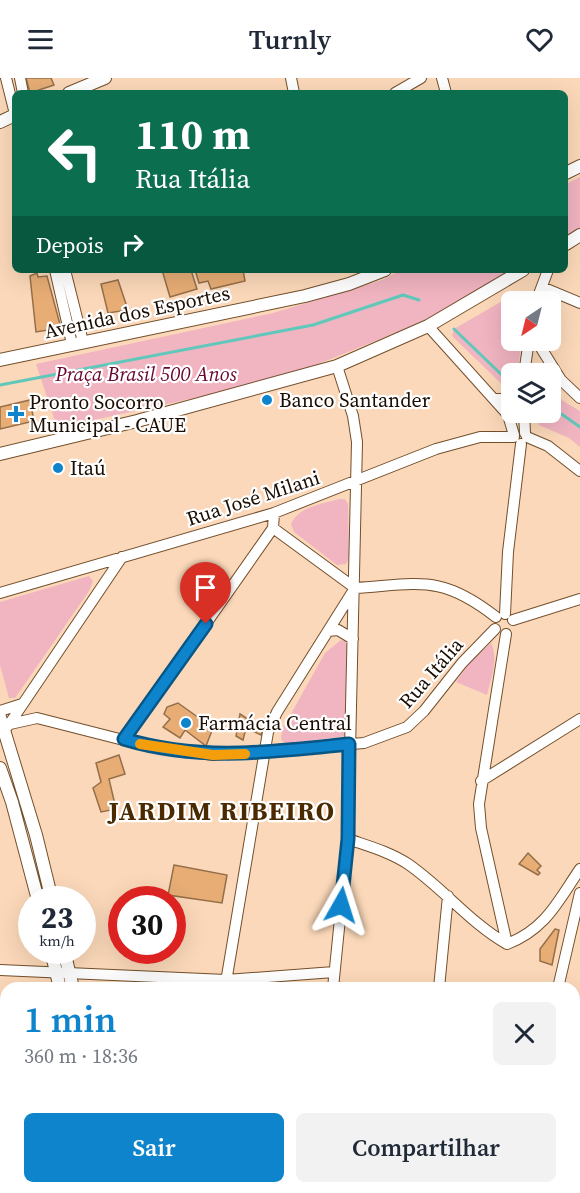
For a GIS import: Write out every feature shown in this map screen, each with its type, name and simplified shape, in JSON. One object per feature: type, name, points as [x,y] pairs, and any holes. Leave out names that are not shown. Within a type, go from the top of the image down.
[{"type":"main road","points":[[76,90],[105,78]]},
{"type":"main road","name":"Avenida dos Esportes","points":[[0,360],[305,296],[378,273]]},
{"type":"main road","points":[[0,454],[137,421],[337,366],[428,326],[518,273]]},
{"type":"main road","points":[[5,725],[48,886]]},
{"type":"main road","points":[[0,768],[12,802],[34,886]]},
{"type":"main road","points":[[54,964],[59,982]]},
{"type":"main road","points":[[67,964],[72,982]]},
{"type":"street","points":[[6,78],[12,103]]},
{"type":"street","points":[[400,90],[421,78]]},
{"type":"street","points":[[56,273],[78,343]]},
{"type":"street","points":[[66,273],[78,343]]},
{"type":"street","points":[[540,291],[547,273]]},
{"type":"street","points":[[542,287],[580,303]]},
{"type":"street","points":[[428,326],[495,399],[508,415],[520,437]]},
{"type":"street","points":[[543,351],[561,380],[580,398]]},
{"type":"street","points":[[333,982],[348,839],[357,482],[357,442],[353,416],[337,366]]},
{"type":"street","points":[[495,399],[501,399]]},
{"type":"street","points":[[505,617],[508,552],[522,423]]},
{"type":"street","name":"Rua José Milani","points":[[0,593],[274,513],[436,449],[480,437],[520,437],[548,447],[580,471]]},
{"type":"street","points":[[124,739],[273,528],[274,513]]},
{"type":"street","points":[[273,528],[355,588],[426,583],[452,588],[505,617],[514,627],[506,634],[479,804],[507,944]]},
{"type":"street","points":[[5,725],[22,704],[122,557]]},
{"type":"street","points":[[226,982],[268,732],[277,712],[355,588]]},
{"type":"street","points":[[506,634],[495,629],[505,617],[580,599]]},
{"type":"street","name":"Rua Itália","points":[[37,718],[147,746],[213,755],[264,753],[383,738],[407,727],[424,711],[462,663],[495,629]]},
{"type":"street","points":[[328,632],[338,630],[353,639]]},
{"type":"street","points":[[0,711],[22,704]]},
{"type":"street","points":[[22,704],[37,718]]},
{"type":"street","points":[[5,725],[37,718]]},
{"type":"street","points":[[481,781],[580,719]]},
{"type":"street","points":[[348,839],[393,855],[447,896],[487,931],[507,944]]},
{"type":"street","points":[[507,944],[522,938],[545,921],[580,868]]},
{"type":"street","points":[[559,982],[580,893]]},
{"type":"street","points":[[440,982],[447,896]]},
{"type":"street","points":[[0,970],[56,971],[70,974],[195,982]]},
{"type":"street","points":[[244,982],[334,972]]},
{"type":"green space","points":[[580,177],[580,231],[568,239],[568,183]]},
{"type":"green space","name":"Praça Brasil 500 Anos","points":[[395,273],[514,273],[425,321],[281,379],[71,425],[58,430],[36,364],[273,313],[382,280]]},
{"type":"green space","points":[[501,302],[501,351],[520,351],[519,363],[501,363],[501,383],[452,336],[454,329]]},
{"type":"green space","points":[[561,399],[580,411],[580,447],[569,438],[539,423],[561,423]]},
{"type":"green space","points":[[345,499],[348,504],[349,559],[346,564],[337,565],[294,532],[291,524],[294,518],[305,510]]},
{"type":"green space","points":[[89,576],[93,581],[89,591],[15,698],[9,698],[0,665],[0,602]]},
{"type":"green space","points":[[341,640],[346,641],[348,650],[346,736],[285,744],[281,739],[282,730],[325,653]]},
{"type":"green space","points":[[491,643],[494,662],[487,695],[456,682],[470,662]]},
{"type":"building","points":[[26,78],[51,78],[54,85],[39,90],[29,90]]},
{"type":"building","points":[[37,273],[38,277],[47,276],[61,328],[36,332],[30,276]]},
{"type":"building","points":[[163,273],[192,273],[197,289],[170,297]]},
{"type":"building","points":[[196,273],[244,273],[245,281],[211,289],[208,281],[199,283]]},
{"type":"building","points":[[118,280],[128,310],[108,313],[101,284]]},
{"type":"building","name":"Pronto Socorro Municipal - CAUE","points":[[30,400],[34,421],[0,429],[0,407]]},
{"type":"building","name":"Farmácia Central","points":[[178,703],[213,728],[206,746],[185,730],[180,738],[163,727],[170,719],[164,714],[167,707]]},
{"type":"building","points":[[240,714],[263,729],[261,735],[246,728],[243,740],[236,736]]},
{"type":"building","points":[[119,755],[125,774],[109,779],[116,809],[101,812],[93,788],[101,782],[96,763]]},
{"type":"building","points":[[528,853],[541,866],[537,870],[540,873],[538,875],[519,864]]},
{"type":"building","points":[[174,865],[227,875],[222,903],[186,898],[186,886],[170,886]]},
{"type":"building","points":[[555,929],[559,930],[552,965],[540,961],[540,949]]},
{"type":"waterway","points":[[0,385],[313,325],[403,295],[419,300]]},
{"type":"waterway","points":[[454,329],[501,374]]},
{"type":"waterway","points":[[561,414],[580,427]]},
{"type":"slow traffic","points":[[140,744],[181,752],[213,755],[245,754]]},
{"type":"place","name":"Banco Santander","points":[[267,400]]},
{"type":"place","name":"Pronto Socorro Municipal - CAUE","points":[[16,414]]},
{"type":"place","name":"Itaú","points":[[58,468]]},
{"type":"place","name":"Farmácia Central","points":[[186,723]]},
{"type":"district","name":"JARDIM RIBEIRO","points":[[222,811]]},
{"type":"route","points":[[206,624],[124,739],[147,746],[213,755],[264,753],[349,744],[348,839],[341,905]]}]
